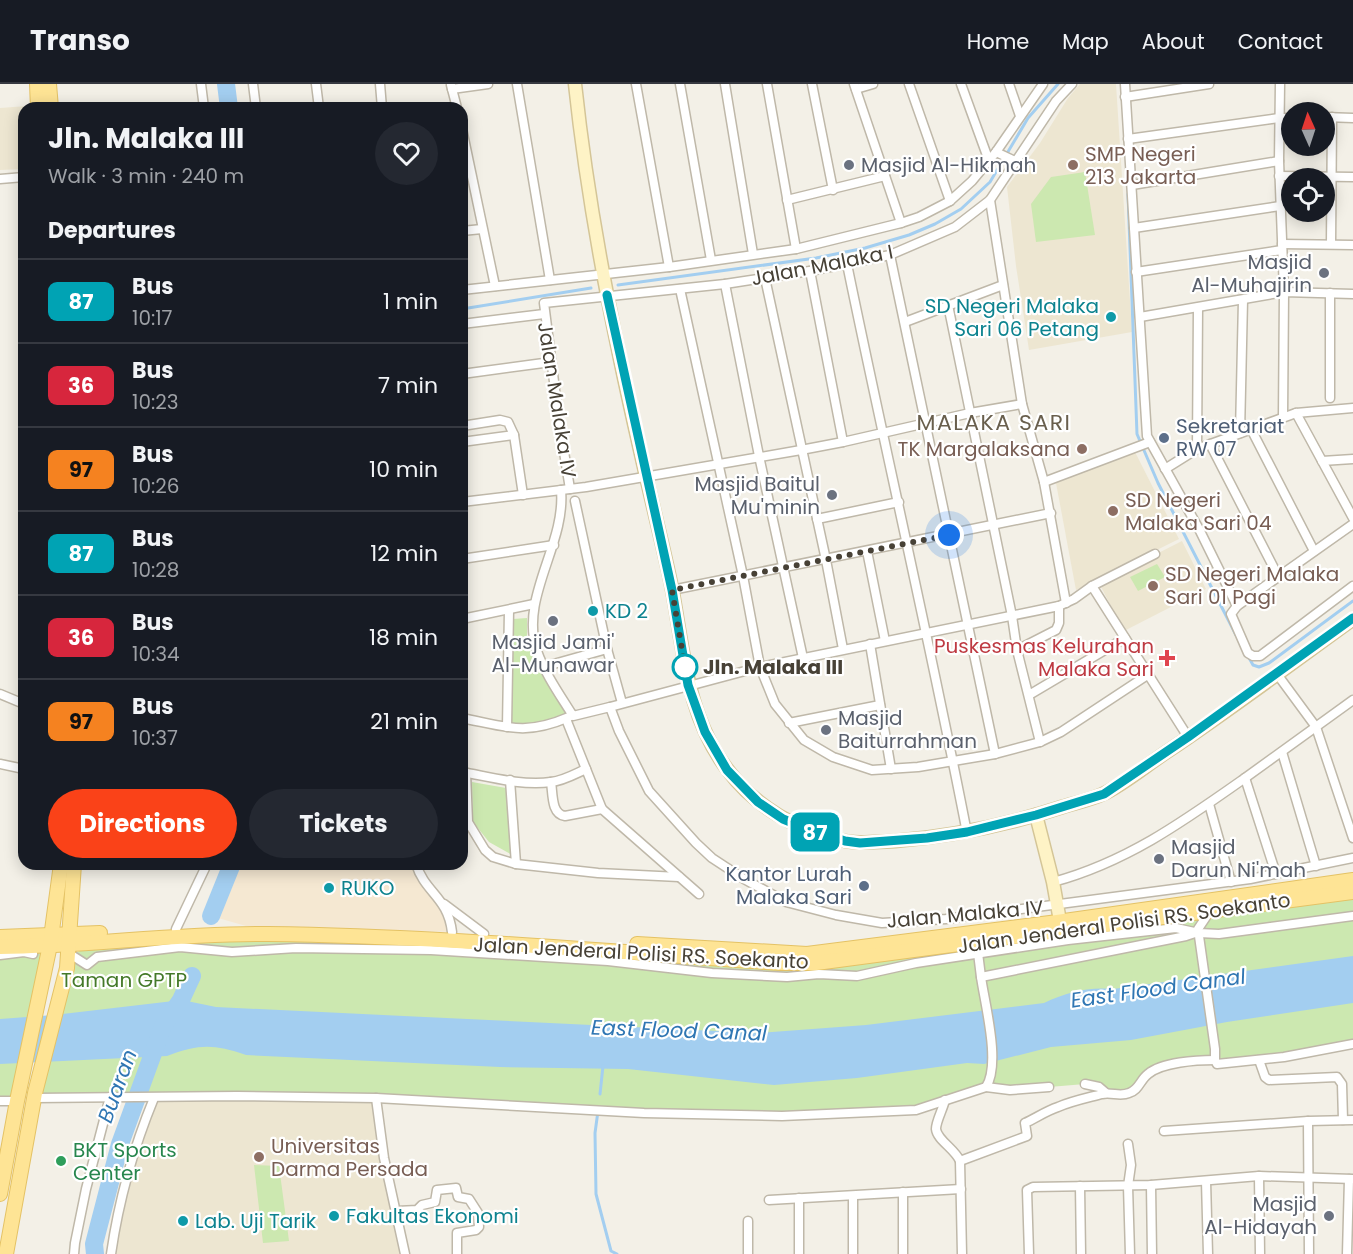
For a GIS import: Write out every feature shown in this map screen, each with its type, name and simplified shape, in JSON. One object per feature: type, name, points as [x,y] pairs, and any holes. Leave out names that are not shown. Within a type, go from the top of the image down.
[{"type":"main road","points":[[37,84],[38,102]]},
{"type":"main road","points":[[49,84],[50,102]]},
{"type":"main road","points":[[0,1194],[51,940],[60,870]]},
{"type":"main road","points":[[6,1254],[35,1095],[70,949],[74,870]]},
{"type":"main road","name":"Jalan Jenderal Polisi RS. Soekanto","points":[[70,949],[94,942],[242,930],[419,931],[452,928],[484,934],[807,954],[1353,880]]},
{"type":"main road","name":"Jalan Jenderal Polisi RS. Soekanto","points":[[242,930],[398,937],[816,963],[1353,892]]},
{"type":"main road","name":"Jalan Jenderal Polisi RS. Soekanto","points":[[70,949],[182,935]]},
{"type":"main road","points":[[0,937],[51,940],[70,949]]},
{"type":"main road","points":[[29,950],[51,940]]},
{"type":"main road","points":[[0,947],[29,950],[44,955],[46,961]]},
{"type":"street","points":[[201,84],[203,102]]},
{"type":"street","points":[[253,84],[255,102]]},
{"type":"street","points":[[316,84],[318,102]]},
{"type":"street","points":[[380,84],[382,102]]},
{"type":"street","points":[[455,102],[451,86],[488,84]]},
{"type":"street","points":[[517,84],[550,280]]},
{"type":"street","points":[[575,84],[589,196],[607,295],[672,590],[688,685],[705,732],[727,770],[758,802],[783,819],[825,835],[860,843],[927,838],[967,832],[1036,815],[1104,794],[1188,737],[1353,618]]},
{"type":"street","points":[[636,84],[669,267]]},
{"type":"street","points":[[680,84],[711,260]]},
{"type":"street","points":[[725,84],[753,254]]},
{"type":"street","points":[[767,84],[796,249]]},
{"type":"street","points":[[812,84],[833,190]]},
{"type":"street","points":[[873,84],[855,87],[901,223]]},
{"type":"street","points":[[909,84],[950,201]]},
{"type":"street","points":[[961,84],[989,161]]},
{"type":"street","points":[[1009,84],[1020,116]]},
{"type":"street","points":[[468,289],[669,267],[796,249],[919,217],[950,201],[972,182],[989,161],[999,154],[1020,116],[1043,84]]},
{"type":"street","name":"Jalan Malaka I","points":[[607,295],[725,284],[847,264],[890,255],[955,227],[990,200],[1056,100],[1072,84]]},
{"type":"street","points":[[1125,84],[1147,436],[1145,444]]},
{"type":"street","points":[[1125,97],[1209,84]]},
{"type":"street","points":[[1280,84],[1279,176],[1284,292],[1283,417]]},
{"type":"street","points":[[1335,117],[1353,118]]},
{"type":"street","points":[[1128,139],[1279,118]]},
{"type":"street","points":[[999,154],[1016,161]]},
{"type":"street","points":[[468,155],[495,286]]},
{"type":"street","points":[[1132,185],[1279,161]]},
{"type":"street","points":[[468,172],[472,172]]},
{"type":"street","points":[[787,200],[885,176]]},
{"type":"street","points":[[1335,177],[1353,177]]},
{"type":"street","points":[[0,179],[18,178]]},
{"type":"street","points":[[990,200],[1023,404],[1051,513],[1063,605],[1056,630],[1017,650]]},
{"type":"street","points":[[1134,228],[1280,206]]},
{"type":"street","points":[[1331,222],[1331,244]]},
{"type":"street","points":[[468,230],[482,229]]},
{"type":"street","points":[[1136,272],[1282,247],[1353,245]]},
{"type":"street","points":[[890,255],[995,754]]},
{"type":"street","points":[[847,264],[908,542],[967,832]]},
{"type":"street","points":[[810,271],[843,442]]},
{"type":"street","points":[[765,278],[843,649]]},
{"type":"street","points":[[725,284],[759,456],[803,658]]},
{"type":"street","points":[[905,322],[1003,285]]},
{"type":"street","points":[[680,289],[743,576],[760,667],[775,704],[804,740],[833,757],[872,770],[995,754],[1040,742],[1079,722],[1149,674]]},
{"type":"street","points":[[1140,317],[1284,292],[1353,294]]},
{"type":"street","points":[[1330,293],[1330,405]]},
{"type":"street","name":"Jalan Malaka IV","points":[[602,809],[569,717],[543,667],[537,650],[534,634],[534,604],[554,545],[566,490],[566,472],[543,304],[607,295]]},
{"type":"street","points":[[1240,433],[1243,300]]},
{"type":"street","points":[[948,306],[994,525],[1017,650],[1040,742]]},
{"type":"street","points":[[1197,449],[1198,308]]},
{"type":"street","points":[[468,323],[544,314]]},
{"type":"street","points":[[468,373],[551,362]]},
{"type":"street","points":[[468,500],[566,490],[801,450],[925,422],[1023,404]]},
{"type":"street","points":[[1165,469],[1197,449],[1283,417],[1330,405],[1353,408]]},
{"type":"street","points":[[1296,413],[1353,518]]},
{"type":"street","points":[[468,425],[504,420],[509,423],[514,435],[523,495]]},
{"type":"street","points":[[1251,429],[1314,551]]},
{"type":"street","points":[[468,441],[514,435]]},
{"type":"street","points":[[1145,444],[1165,469],[1200,531],[1237,606]]},
{"type":"street","points":[[1044,482],[1145,444]]},
{"type":"street","points":[[1210,444],[1278,576]]},
{"type":"street","points":[[1322,461],[1353,459]]},
{"type":"street","points":[[575,501],[607,649],[622,703]]},
{"type":"street","points":[[817,519],[899,502]]},
{"type":"street","points":[[672,590],[1051,513]]},
{"type":"street","points":[[1353,524],[1237,606],[1231,614],[1248,652],[1253,656],[1260,656],[1353,586]]},
{"type":"street","points":[[468,558],[554,545]]},
{"type":"street","points":[[867,551],[885,641]]},
{"type":"street","points":[[468,719],[507,727],[532,729],[569,717],[760,667],[1063,605],[1092,586],[1155,554]]},
{"type":"street","points":[[1092,586],[1188,737]]},
{"type":"street","points":[[468,618],[534,604]]},
{"type":"street","points":[[507,727],[509,610]]},
{"type":"street","points":[[1029,695],[1125,638]]},
{"type":"street","points":[[870,644],[891,769]]},
{"type":"street","points":[[543,667],[607,649]]},
{"type":"street","points":[[1277,674],[1316,727],[1353,838]]},
{"type":"street","points":[[0,694],[18,702]]},
{"type":"street","points":[[1053,882],[1084,874],[1146,844],[1209,804],[1353,700]]},
{"type":"street","points":[[789,723],[880,705]]},
{"type":"street","name":"Jalan Malaka IV","points":[[610,707],[619,731],[649,791],[712,858],[786,902],[836,915],[882,922],[946,918],[1231,882],[1353,858]]},
{"type":"street","points":[[1282,752],[1316,866]]},
{"type":"street","points":[[0,764],[18,768]]},
{"type":"street","points":[[468,774],[510,780],[551,782],[586,769]]},
{"type":"street","points":[[1245,778],[1276,874]]},
{"type":"street","points":[[510,780],[516,864]]},
{"type":"street","points":[[551,782],[556,811],[559,815],[565,816],[602,809],[699,894]]},
{"type":"street","points":[[1209,804],[1231,882]]},
{"type":"street","name":"Jalan Malaka IV","points":[[1036,815],[1060,921]]},
{"type":"street","points":[[468,821],[489,854],[516,864],[598,873],[680,877]]},
{"type":"street","points":[[182,935],[205,870]]},
{"type":"street","points":[[418,870],[420,876],[444,904],[484,934]]},
{"type":"street","points":[[444,904],[452,928],[471,924]]},
{"type":"street","points":[[981,977],[1186,936],[1198,931],[1210,911]]},
{"type":"street","points":[[1185,915],[1198,931],[1215,1060]]},
{"type":"street","points":[[70,949],[87,965],[97,957],[182,935],[232,952],[296,948],[431,950],[608,961],[712,973],[787,977],[819,974],[857,976],[916,963],[1068,940],[1176,928],[1219,934],[1353,916]]},
{"type":"street","points":[[0,955],[29,950]]},
{"type":"street","points":[[978,953],[993,1063],[991,1079],[986,1087]]},
{"type":"street","points":[[1085,1084],[1099,1087],[1107,1093],[1119,1096],[1132,1093],[1144,1076],[1152,1070],[1198,1060],[1215,1060],[1221,1065],[1353,1044]]},
{"type":"street","points":[[1259,1060],[1265,1077],[1269,1080],[1337,1077],[1342,1084],[1342,1120]]},
{"type":"street","points":[[35,1095],[52,1099],[237,1096],[376,1098],[644,1113],[782,1116],[916,1110],[986,1087],[1010,1090],[1049,1087]]},
{"type":"street","points":[[960,1161],[1027,1136],[1025,1124],[1054,1108],[1107,1093]]},
{"type":"street","points":[[0,1101],[18,1096]]},
{"type":"street","points":[[74,1254],[86,1189],[110,1097]]},
{"type":"street","points":[[111,1254],[126,1177],[137,1138],[154,1098]]},
{"type":"street","points":[[376,1098],[384,1158],[405,1254]]},
{"type":"street","points":[[945,1101],[936,1128],[938,1136],[957,1152],[960,1161],[962,1254]]},
{"type":"street","points":[[1164,1131],[1308,1120],[1353,1120]]},
{"type":"street","points":[[1308,1120],[1309,1254]]},
{"type":"street","points":[[1128,1144],[1131,1165],[1128,1186],[1130,1254]]},
{"type":"street","points":[[1259,1176],[1260,1254]]},
{"type":"street","points":[[1029,1254],[1027,1190],[1033,1187],[1151,1185],[1259,1176],[1351,1179],[1347,1254]]},
{"type":"street","points":[[1206,1181],[1208,1254]]},
{"type":"street","points":[[1151,1185],[1152,1254]]},
{"type":"street","points":[[1080,1186],[1081,1254]]},
{"type":"street","points":[[397,1211],[417,1210],[422,1204],[435,1202],[437,1190],[455,1188],[458,1197],[469,1199],[477,1211],[479,1227],[476,1230],[459,1232],[456,1237],[457,1254]]},
{"type":"street","points":[[769,1200],[961,1189]]},
{"type":"street","points":[[903,1192],[903,1254]]},
{"type":"street","points":[[853,1196],[853,1254]]},
{"type":"street","points":[[799,1198],[799,1254]]},
{"type":"street","points":[[748,1221],[748,1254]]},
{"type":"shaded area","name":"SMP Negeri 213 Jakarta","points":[[1080,84],[1116,84],[1132,332],[1029,350],[1007,187]]},
{"type":"shaded area","points":[[18,107],[18,169],[0,170],[0,108]]},
{"type":"shaded area","name":"SD Negeri Malaka Sari 04","points":[[1134,450],[1179,539],[1076,590],[1056,483]]},
{"type":"shaded area","name":"SD Negeri Malaka Sari 01 Pagi","points":[[1182,541],[1206,589],[1124,631],[1099,583]]},
{"type":"shaded area","points":[[230,870],[420,870],[444,904],[452,932],[246,926],[211,916]]},
{"type":"shaded area","name":"Universitas Darma Persada","points":[[154,1098],[376,1098],[405,1254],[111,1254],[117,1214]]},
{"type":"green space","points":[[1085,172],[1095,235],[1036,242],[1031,204],[1051,177]]},
{"type":"green space","points":[[1157,564],[1165,577],[1138,591],[1130,577]]},
{"type":"green space","points":[[527,618],[527,637],[566,714],[522,727],[511,724],[513,619]]},
{"type":"green space","points":[[472,782],[506,788],[512,855],[489,842],[473,822]]},
{"type":"green space","name":"Taman GPTP","points":[[1353,892],[1353,1044],[1284,1057],[1215,1060],[1152,1070],[1137,1089],[1119,1096],[1085,1084],[1049,1087],[986,1087],[929,1107],[782,1116],[376,1098],[52,1099],[35,1093],[67,962],[94,942],[266,934],[781,963]]},
{"type":"green space","points":[[50,945],[17,1101],[0,1101],[0,947]]},
{"type":"green space","points":[[254,1165],[279,1166],[289,1241],[263,1243]]},
{"type":"water","name":"East Flood Canal","points":[[1353,956],[1353,1003],[1227,1022],[1131,1040],[1051,1047],[984,1064],[967,1063],[857,1078],[774,1085],[628,1069],[500,1067],[246,1055],[215,1047],[189,1049],[167,1056],[0,1064],[0,1019],[182,1000],[216,1007],[758,1033],[866,1025],[1044,1003],[1070,993],[1086,990],[1113,989]]},
{"type":"waterway","name":"Buaran","points":[[226,84],[228,102]]},
{"type":"waterway","points":[[618,285],[816,258],[865,248],[909,235],[935,224],[961,209],[990,182],[1028,118],[1058,84]]},
{"type":"waterway","points":[[1128,194],[1137,434],[1158,483],[1236,635]]},
{"type":"waterway","points":[[468,308],[591,288]]},
{"type":"waterway","points":[[1248,656],[1253,665],[1259,667],[1269,663],[1353,601]]},
{"type":"waterway","name":"Buaran","points":[[211,916],[230,870]]},
{"type":"waterway","name":"Buaran","points":[[95,1254],[94,1244],[120,1144],[163,1026],[181,1000],[192,976]]},
{"type":"waterway","points":[[600,1094],[603,1066]]},
{"type":"waterway","points":[[598,1111],[595,1133],[596,1194],[611,1251],[617,1254]]},
{"type":"bus line","name":"87","points":[[607,295],[672,590],[688,685],[705,732],[727,770],[758,802],[783,819],[845,841],[871,843],[967,832],[1036,815],[1104,794],[1188,737],[1353,618]]},
{"type":"place","name":"Masjid Al-Hikmah","points":[[849,165]]},
{"type":"place","name":"SMP Negeri 213 Jakarta","points":[[1073,165]]},
{"type":"place","name":"Masjid Al-Muhajirin","points":[[1324,273]]},
{"type":"place","name":"SD Negeri Malaka Sari 06 Petang","points":[[1111,317]]},
{"type":"place","name":"Sekretariat RW 07","points":[[1164,438]]},
{"type":"place","name":"TK Margalaksana","points":[[1082,449]]},
{"type":"place","name":"Masjid Baitul Mu'minin","points":[[832,495]]},
{"type":"place","name":"SD Negeri Malaka Sari 04","points":[[1113,511]]},
{"type":"place","name":"SD Negeri Malaka Sari 01 Pagi","points":[[1153,586]]},
{"type":"place","name":"KD 2","points":[[593,611]]},
{"type":"place","name":"Masjid Jami' Al-Munawar","points":[[553,621]]},
{"type":"place","name":"Puskesmas Kelurahan Malaka Sari","points":[[1167,658]]},
{"type":"place","name":"Jln. Malaka III","points":[[685,667]]},
{"type":"place","name":"Masjid Baiturrahman","points":[[826,730]]},
{"type":"place","name":"Masjid Darun Ni'mah","points":[[1159,859]]},
{"type":"place","name":"Kantor Lurah Malaka Sari","points":[[864,886]]},
{"type":"place","name":"RUKO","points":[[329,888]]},
{"type":"place","name":"Universitas Darma Persada","points":[[259,1157]]},
{"type":"place","name":"BKT Sports Center","points":[[61,1161]]},
{"type":"place","name":"Fakultas Ekonomi","points":[[334,1216]]},
{"type":"place","name":"Masjid Al-Hidayah","points":[[1329,1216]]},
{"type":"place","name":"Lab. Uji Tarik","points":[[183,1221]]},
{"type":"district","name":"MALAKA SARI","points":[[994,422]]},
{"type":"route","points":[[685,667],[672,590],[949,535]]}]
